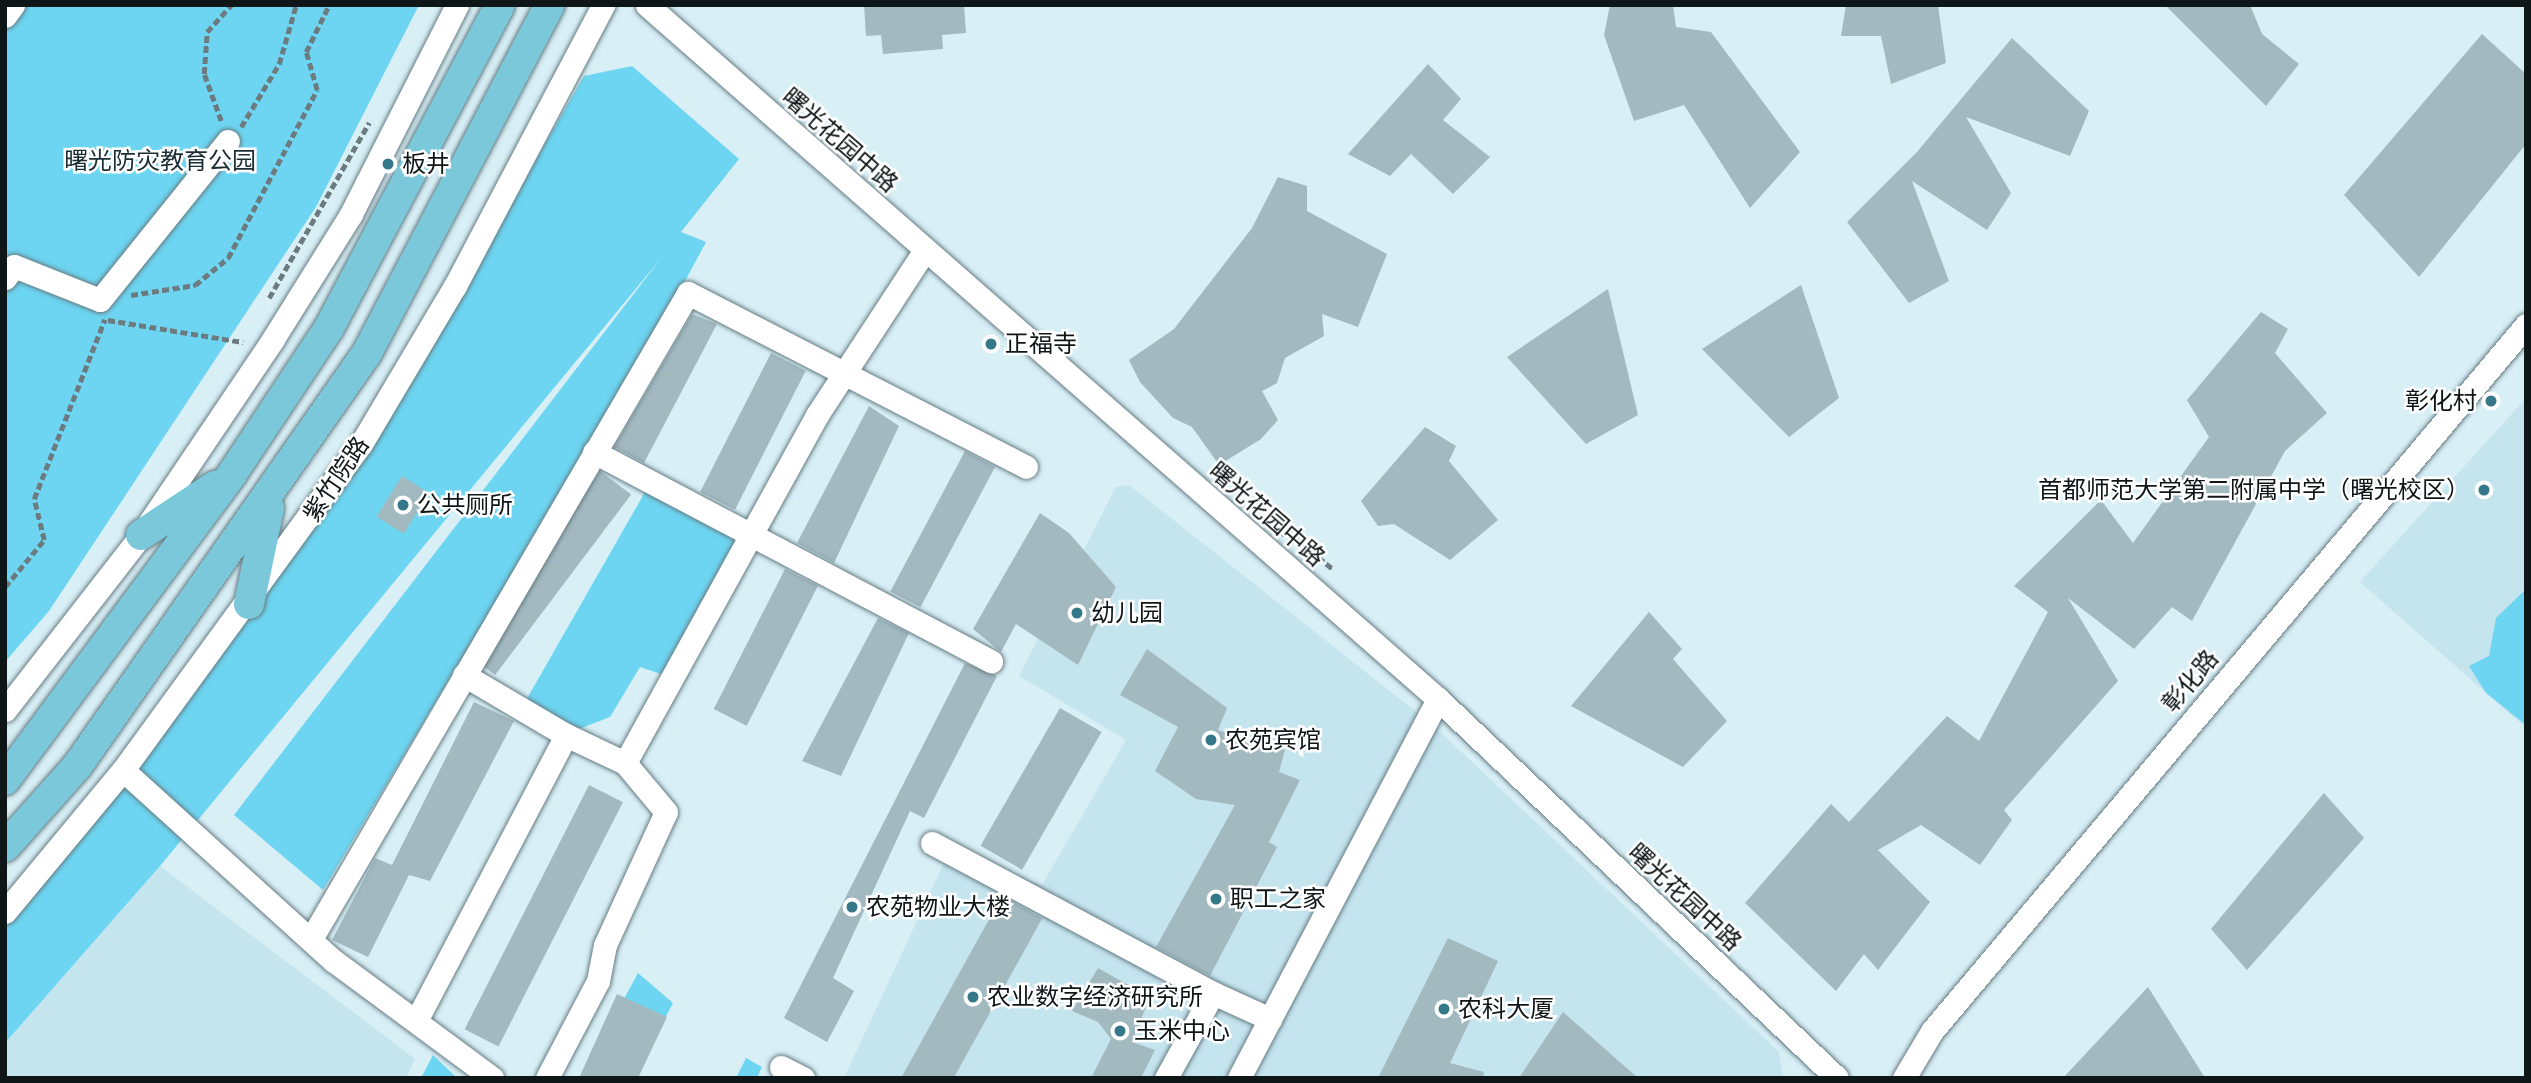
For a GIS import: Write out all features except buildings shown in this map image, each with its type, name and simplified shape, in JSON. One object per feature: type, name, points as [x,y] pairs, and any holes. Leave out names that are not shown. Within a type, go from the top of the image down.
[{"type":"main road","points":[[5,780],[232,474],[329,328],[500,5]]},
{"type":"main road","name":"紫竹院路","points":[[5,847],[78,765],[271,497],[405,287],[550,5]]},
{"type":"main road","points":[[141,535],[232,474]]},
{"type":"main road","points":[[249,604],[271,497]]},
{"type":"street","points":[[5,16],[13,5]]},
{"type":"street","points":[[5,710],[141,535],[351,214],[457,5]]},
{"type":"street","name":"紫竹院路","points":[[5,912],[123,771],[249,604],[361,443],[455,286],[603,5]]},
{"type":"street","name":"曙光花园中路","points":[[647,5],[1438,699],[1838,1078]]},
{"type":"street","points":[[5,278],[14,266],[102,310],[228,141]]},
{"type":"street","points":[[625,763],[845,373],[925,250]]},
{"type":"street","points":[[311,939],[688,293],[1026,467]]},
{"type":"street","name":"彰化路","points":[[1904,1078],[1932,1031],[2526,325]]},
{"type":"street","points":[[594,452],[991,661]]},
{"type":"street","points":[[464,676],[566,735],[625,763],[666,812],[605,945],[598,981],[547,1078]]},
{"type":"street","points":[[1239,1078],[1438,699]]},
{"type":"street","points":[[416,1021],[566,735]]},
{"type":"street","points":[[123,771],[311,939],[492,1078]]},
{"type":"street","points":[[932,843],[1213,993],[1270,1019]]},
{"type":"street","points":[[1166,1078],[1213,993]]},
{"type":"street","points":[[781,1067],[803,1078]]},
{"type":"path","points":[[231,5],[207,32],[204,74],[228,141],[251,116],[279,64],[296,5]]},
{"type":"path","points":[[102,310],[195,285],[228,258],[317,90],[306,52],[329,5]]},
{"type":"path","points":[[262,310],[375,113]]},
{"type":"path","points":[[102,310],[242,343],[249,332]]},
{"type":"path","points":[[5,587],[44,540],[34,499],[102,310]]},
{"type":"shaded area","name":"首都师范大学第二附属中学（曙光校区）","points":[[2526,398],[2526,728],[2360,582]]},
{"type":"shaded area","points":[[1129,485],[1434,726],[1779,1052],[1783,1078],[844,1078],[949,852],[1042,885],[1126,740],[1019,676],[1116,487]]},
{"type":"shaded area","points":[[160,866],[415,1059],[406,1078],[5,1078],[5,1043]]},
{"type":"green space","name":"曙光防灾教育公园","points":[[5,5],[419,5],[316,207],[49,611],[5,662]]},
{"type":"green space","points":[[632,66],[739,159],[681,232],[706,242],[661,326],[323,890],[234,815],[662,257],[160,866],[5,1043],[5,915],[361,464],[584,76]]},
{"type":"green space","points":[[645,492],[741,541],[667,676],[640,667],[610,717],[579,729],[525,702]]},
{"type":"green space","points":[[2526,589],[2526,725],[2486,693],[2469,666],[2489,656],[2496,618]]},
{"type":"green space","points":[[638,973],[673,1003],[633,1078],[581,1078]]},
{"type":"green space","points":[[433,1055],[457,1078],[421,1078]]},
{"type":"green space","points":[[746,1058],[762,1067],[757,1078],[736,1078]]},
{"type":"place","name":"板井","points":[[388,164]]},
{"type":"place","name":"正福寺","points":[[991,344]]},
{"type":"place","name":"彰化村","points":[[2491,401]]},
{"type":"place","name":"首都师范大学第二附属中学（曙光校区）","points":[[2484,490]]},
{"type":"place","name":"公共厕所","points":[[403,505]]},
{"type":"place","name":"幼儿园","points":[[1077,613]]},
{"type":"place","name":"农苑宾馆","points":[[1211,740]]},
{"type":"place","name":"职工之家","points":[[1216,899]]},
{"type":"place","name":"农苑物业大楼","points":[[852,907]]},
{"type":"place","name":"农业数字经济研究所","points":[[973,997]]},
{"type":"place","name":"农科大厦","points":[[1444,1009]]},
{"type":"place","name":"玉米中心","points":[[1120,1031]]}]
